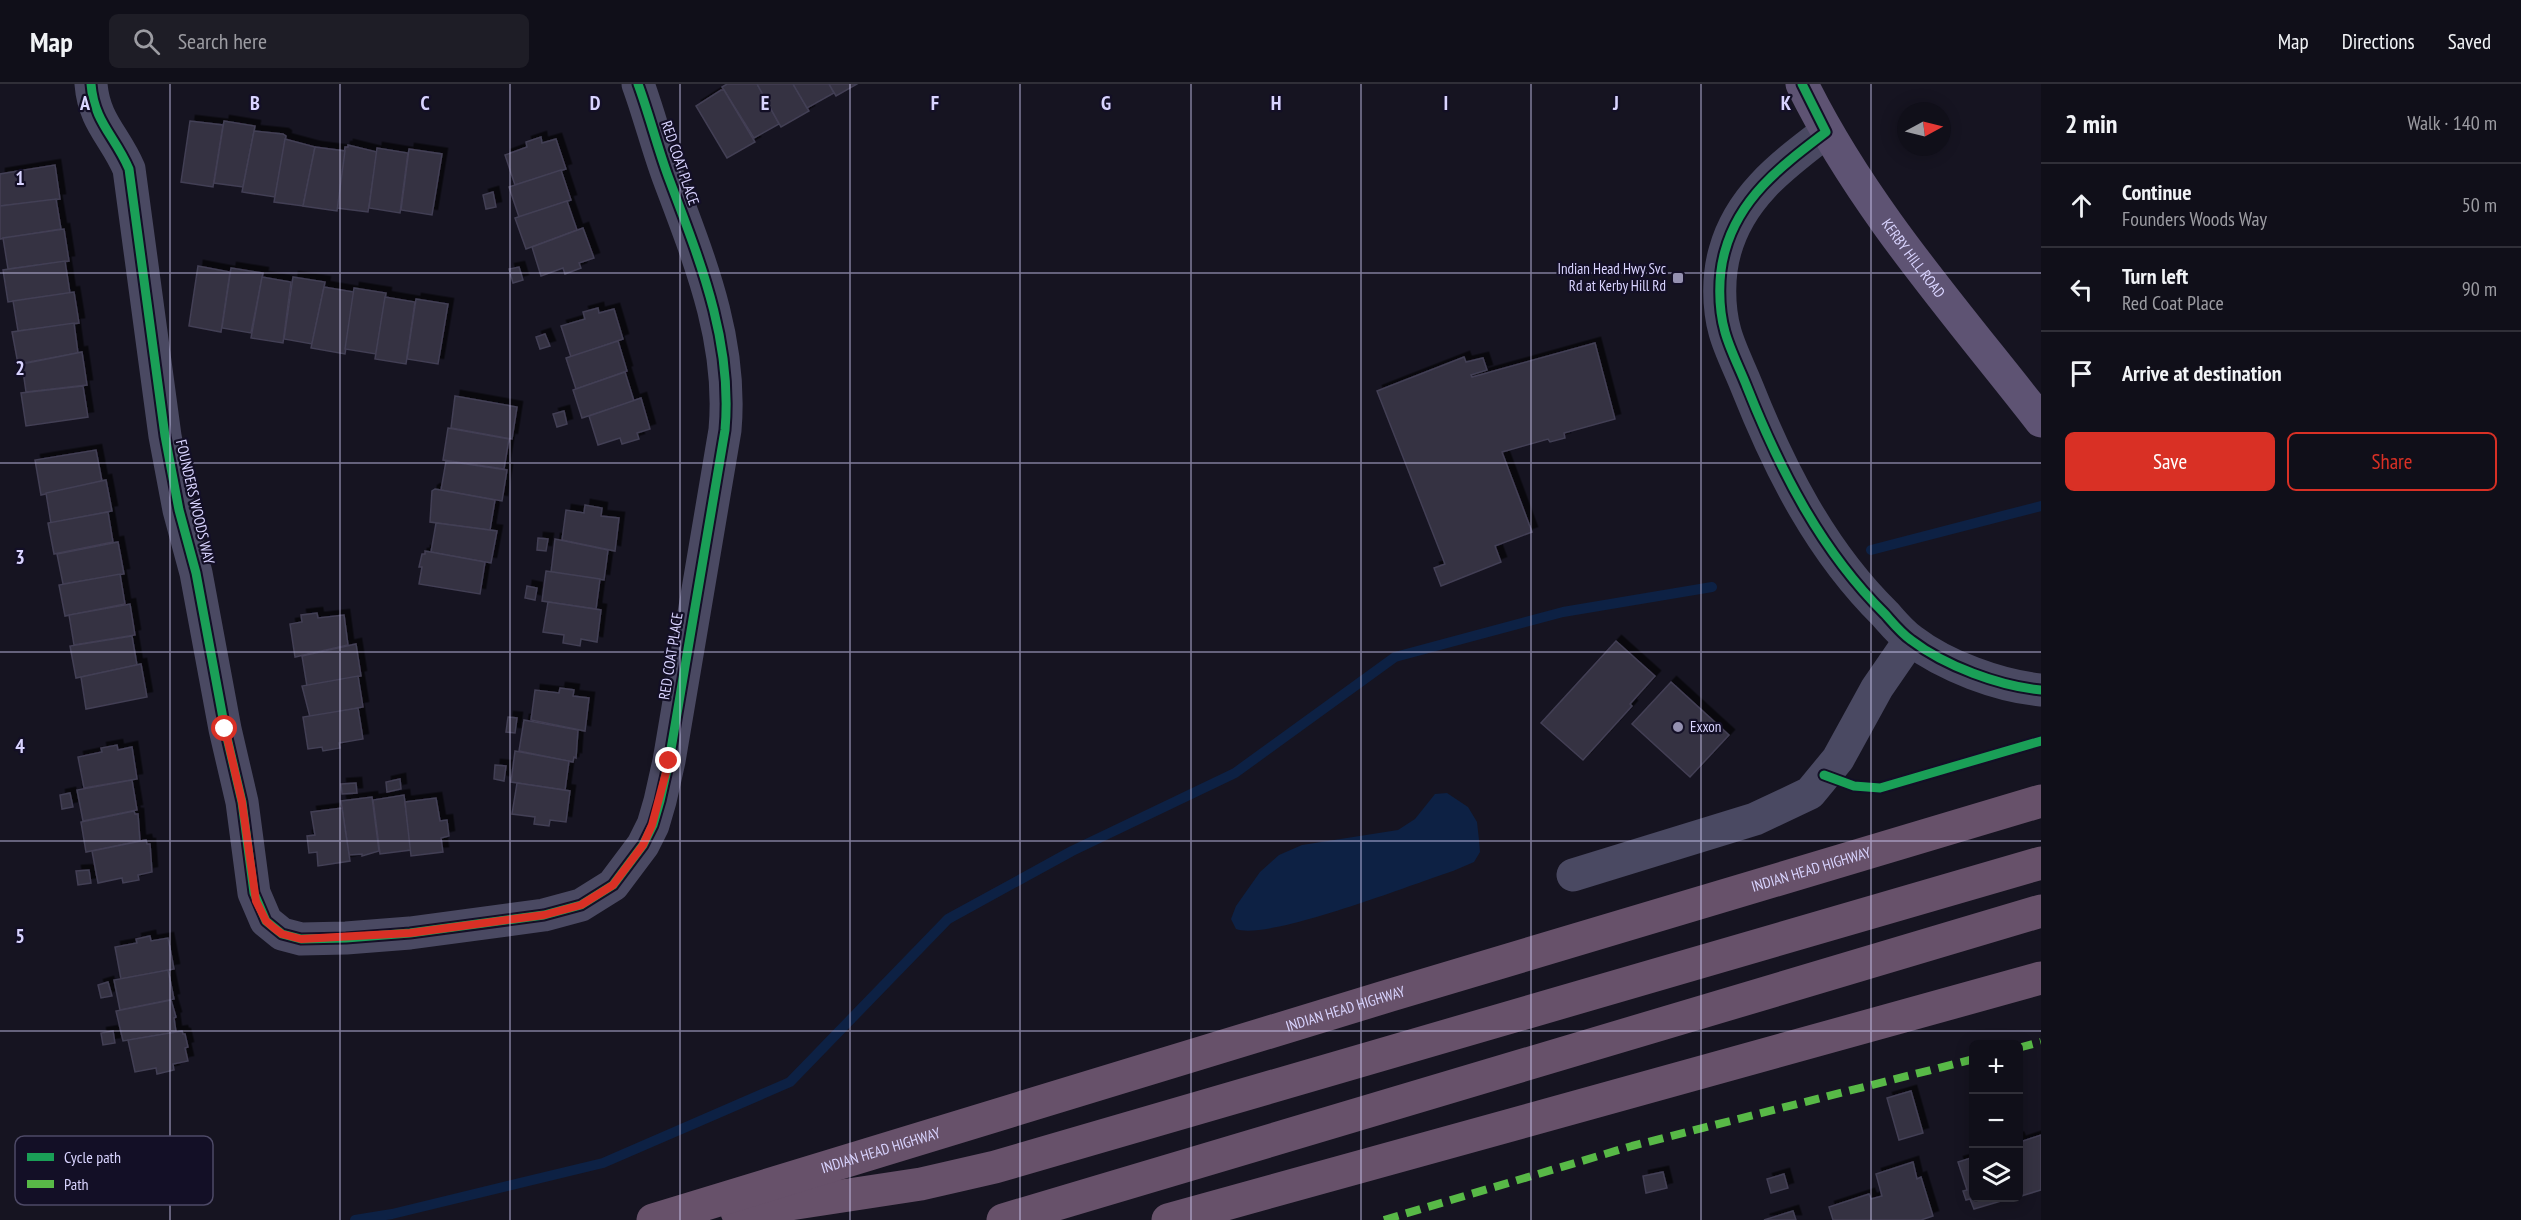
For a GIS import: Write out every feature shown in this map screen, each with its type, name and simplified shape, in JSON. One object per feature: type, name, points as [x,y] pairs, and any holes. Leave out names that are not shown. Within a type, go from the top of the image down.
[{"type":"highway","name":"INDIAN HEAD HIGHWAY","points":[[653,1220],[1390,995],[2041,801]]},
{"type":"highway","points":[[681,1220],[921,1184],[994,1167],[2041,863]]},
{"type":"highway","points":[[1003,1220],[2041,911]]},
{"type":"highway","points":[[1168,1220],[2041,978]]},
{"type":"main road","name":"KERBY HILL ROAD","points":[[1802,84],[1826,132],[1865,194],[2041,421]]},
{"type":"street","name":"FOUNDERS WOODS WAY","points":[[91,84],[97,115],[105,131],[117,143],[129,169],[137,215],[162,416],[179,510],[196,573],[225,729],[242,802],[254,893],[263,916],[274,928]]},
{"type":"street","name":"RED COAT PLACE","points":[[274,928],[282,934],[301,939],[346,938],[410,933],[567,910],[594,898],[613,885],[643,845],[652,825],[669,761],[725,430],[727,399],[723,350],[708,286],[638,84]]},
{"type":"street","points":[[1826,132],[1770,176],[1748,201],[1733,227],[1725,252],[1720,296],[1724,331],[1778,460],[1827,548],[1871,601],[1910,640],[1957,666],[2018,688],[2041,690]]},
{"type":"street","points":[[1573,875],[1745,823],[1782,808],[1810,793],[1838,759],[1877,688],[1910,640]]},
{"type":"water","points":[[1447,793],[1468,807],[1477,822],[1480,852],[1474,862],[1375,898],[1308,919],[1278,927],[1253,930],[1236,929],[1231,919],[1236,906],[1260,872],[1279,855],[1302,845],[1398,830],[1415,819],[1435,794]]},
{"type":"building","points":[[727,84],[757,84],[779,124],[754,138],[722,87]]},
{"type":"building","points":[[757,84],[793,84],[809,111],[781,127]]},
{"type":"building","points":[[793,84],[829,84],[834,93],[807,108]]},
{"type":"building","points":[[829,84],[857,84],[836,96]]},
{"type":"building","points":[[724,90],[755,142],[727,158],[696,106]]},
{"type":"building","points":[[190,121],[223,125],[213,187],[181,182]]},
{"type":"building","points":[[224,121],[255,126],[243,187],[214,183]]},
{"type":"building","points":[[254,131],[286,136],[275,197],[242,192]]},
{"type":"building","points":[[541,137],[542,143],[556,139],[566,169],[515,185],[505,155],[527,147],[526,142]]},
{"type":"building","points":[[285,139],[315,147],[303,206],[274,202]]},
{"type":"building","points":[[348,145],[377,152],[368,212],[337,208],[345,147]]},
{"type":"building","points":[[315,147],[345,151],[337,211],[303,206]]},
{"type":"building","points":[[377,148],[408,153],[400,213],[369,208]]},
{"type":"building","points":[[409,149],[442,154],[432,215],[401,210]]},
{"type":"building","points":[[55,165],[60,199],[0,206],[0,174]]},
{"type":"building","points":[[561,170],[571,200],[519,217],[509,187]]},
{"type":"building","points":[[493,192],[496,207],[486,209],[483,195]]},
{"type":"building","points":[[56,199],[61,229],[0,239],[0,206]]},
{"type":"building","points":[[567,201],[577,230],[526,249],[515,218]]},
{"type":"building","points":[[583,228],[594,258],[579,263],[581,268],[565,274],[563,268],[541,276],[532,247]]},
{"type":"building","points":[[64,229],[69,261],[8,269],[3,238]]},
{"type":"building","points":[[65,261],[70,293],[8,302],[3,270]]},
{"type":"building","points":[[198,266],[230,272],[221,332],[189,326]]},
{"type":"building","points":[[519,267],[523,280],[513,283],[509,269]]},
{"type":"building","points":[[231,268],[263,273],[251,333],[222,328]]},
{"type":"building","points":[[262,277],[291,282],[283,343],[251,338]]},
{"type":"building","points":[[293,277],[325,282],[312,344],[284,339]]},
{"type":"building","points":[[324,287],[354,292],[345,354],[311,348]]},
{"type":"building","points":[[354,288],[386,293],[376,354],[345,349]]},
{"type":"building","points":[[74,292],[79,323],[18,331],[13,301]]},
{"type":"building","points":[[385,297],[415,302],[406,364],[375,359]]},
{"type":"building","points":[[416,299],[448,304],[438,364],[407,359]]},
{"type":"building","points":[[598,308],[599,313],[614,309],[623,339],[571,357],[561,326],[585,319],[583,312]]},
{"type":"building","points":[[74,323],[78,353],[18,364],[12,332]]},
{"type":"building","points":[[545,334],[550,346],[540,349],[536,337]]},
{"type":"building","points":[[618,341],[627,371],[576,389],[566,358]]},
{"type":"building","points":[[1595,343],[1615,419],[1564,433],[1565,438],[1550,442],[1548,439],[1502,452],[1532,532],[1495,546],[1501,562],[1441,586],[1434,568],[1445,564],[1377,391],[1464,357],[1466,362],[1483,358],[1487,370],[1471,375],[1472,377]]},
{"type":"building","points":[[82,352],[87,385],[26,392],[22,364]]},
{"type":"building","points":[[625,372],[634,401],[582,418],[573,390]]},
{"type":"building","points":[[83,386],[88,417],[26,426],[21,393]]},
{"type":"building","points":[[455,396],[517,407],[512,439],[451,428]]},
{"type":"building","points":[[641,398],[650,429],[637,433],[639,439],[622,444],[620,438],[598,445],[589,416]]},
{"type":"building","points":[[564,411],[567,424],[557,427],[553,414]]},
{"type":"building","points":[[448,428],[509,439],[504,469],[443,460]]},
{"type":"building","points":[[96,450],[102,481],[41,495],[35,460]]},
{"type":"building","points":[[446,461],[507,470],[502,501],[441,490]]},
{"type":"building","points":[[106,480],[112,511],[51,523],[46,493]]},
{"type":"building","points":[[435,489],[495,500],[490,530],[430,522],[432,491]]},
{"type":"building","points":[[585,505],[602,508],[601,516],[619,518],[615,551],[562,540],[566,510],[584,513]]},
{"type":"building","points":[[108,512],[113,542],[54,554],[48,523]]},
{"type":"building","points":[[436,523],[497,531],[491,563],[431,552]]},
{"type":"building","points":[[538,538],[548,539],[546,551],[537,550]]},
{"type":"building","points":[[555,539],[608,550],[604,580],[551,572]]},
{"type":"building","points":[[118,542],[124,574],[63,584],[57,554]]},
{"type":"building","points":[[425,551],[485,562],[480,594],[419,584],[422,567],[419,567]]},
{"type":"building","points":[[546,571],[600,579],[596,609],[542,601]]},
{"type":"building","points":[[120,574],[125,604],[65,616],[59,585]]},
{"type":"building","points":[[527,586],[537,588],[535,600],[525,598]]},
{"type":"building","points":[[548,602],[601,610],[597,642],[581,639],[580,646],[563,643],[564,635],[543,632]]},
{"type":"building","points":[[130,604],[135,635],[74,645],[69,615]]},
{"type":"building","points":[[317,613],[318,618],[344,615],[348,645],[295,657],[290,624],[302,622],[301,615]]},
{"type":"building","points":[[132,636],[137,665],[76,678],[70,646]]},
{"type":"building","points":[[1616,641],[1655,676],[1630,704],[1632,706],[1583,760],[1541,723]]},
{"type":"building","points":[[356,644],[361,676],[307,686],[302,656]]},
{"type":"building","points":[[141,664],[147,697],[86,709],[81,677]]},
{"type":"building","points":[[358,676],[363,707],[310,717],[302,686]]},
{"type":"building","name":"Exxon","points":[[1671,682],[1729,735],[1690,777],[1632,724]]},
{"type":"building","points":[[560,688],[574,690],[573,696],[589,698],[585,731],[531,720],[535,690],[559,693]]},
{"type":"building","points":[[358,708],[363,739],[339,743],[340,748],[323,751],[322,747],[308,749],[303,717]]},
{"type":"building","points":[[508,717],[517,718],[515,733],[506,732]]},
{"type":"building","points":[[524,720],[578,730],[576,758],[574,757],[573,762],[519,751]]},
{"type":"building","points":[[117,745],[118,750],[132,747],[137,779],[84,788],[78,757],[102,752],[101,748]]},
{"type":"building","points":[[515,751],[569,761],[565,790],[511,782]]},
{"type":"building","points":[[495,765],[506,766],[504,781],[494,779]]},
{"type":"building","points":[[400,779],[401,789],[387,792],[386,782]]},
{"type":"building","points":[[132,780],[137,810],[83,821],[77,790]]},
{"type":"building","points":[[356,783],[357,793],[342,794],[341,784]]},
{"type":"building","points":[[517,783],[570,791],[566,822],[550,820],[549,826],[534,824],[535,817],[512,814]]},
{"type":"building","points":[[70,793],[73,807],[62,809],[60,795]]},
{"type":"building","points":[[404,795],[411,850],[380,854],[373,800]]},
{"type":"building","points":[[372,797],[379,851],[362,856],[362,854],[349,855],[341,801]]},
{"type":"building","points":[[436,798],[440,821],[447,820],[449,836],[441,838],[443,852],[411,856],[405,802]]},
{"type":"building","points":[[342,808],[350,861],[318,866],[317,852],[309,853],[307,836],[315,835],[311,812]]},
{"type":"building","points":[[134,811],[138,814],[140,841],[86,852],[81,822]]},
{"type":"building","points":[[146,840],[147,844],[150,844],[152,872],[138,875],[139,880],[123,883],[122,878],[98,883],[92,851]]},
{"type":"building","points":[[89,870],[91,883],[78,885],[76,871]]},
{"type":"building","points":[[150,936],[151,941],[168,938],[174,969],[121,979],[115,947],[137,943],[136,939]]},
{"type":"building","points":[[168,970],[174,999],[120,1010],[114,980]]},
{"type":"building","points":[[108,982],[112,996],[101,998],[98,985]]},
{"type":"building","points":[[171,1000],[176,1017],[174,1018],[176,1032],[123,1041],[116,1011]]},
{"type":"building","points":[[113,1031],[115,1043],[103,1045],[101,1033]]},
{"type":"building","points":[[182,1031],[188,1047],[185,1048],[188,1061],[173,1064],[174,1070],[157,1074],[156,1068],[135,1072],[128,1040]]},
{"type":"building","points":[[1911,1091],[1923,1133],[1899,1140],[1887,1098]]},
{"type":"building","points":[[2041,1135],[2041,1190],[2023,1195],[2023,1148],[2023,1141]]},
{"type":"building","points":[[1969,1159],[1969,1199],[1966,1200],[1963,1191],[1967,1190],[1958,1162]]},
{"type":"building","points":[[1913,1162],[1917,1179],[1921,1177],[1933,1216],[1921,1220],[1833,1220],[1829,1207],[1869,1194],[1871,1199],[1882,1196],[1876,1174]]},
{"type":"building","points":[[1663,1172],[1667,1188],[1646,1193],[1643,1176]]},
{"type":"building","points":[[1784,1174],[1788,1188],[1771,1193],[1767,1179]]},
{"type":"building","points":[[1971,1202],[1998,1202],[1974,1209]]},
{"type":"building","points":[[1793,1211],[1796,1220],[1764,1220]]},
{"type":"waterway","points":[[1871,550],[2041,506]]},
{"type":"waterway","points":[[355,1220],[392,1214],[603,1163],[790,1082],[948,919],[1072,851],[1235,773],[1395,657],[1563,612],[1712,587]]},
{"type":"marked path","points":[[2023,1047],[2041,1042]]},
{"type":"marked path","points":[[1384,1220],[1632,1146],[1969,1060]]},
{"type":"cycle path","points":[[91,84],[96,109],[129,169],[165,436],[179,510],[196,573],[225,729],[242,802],[254,893],[266,921],[282,934],[301,939],[410,933],[544,915],[581,905],[613,885],[643,845],[653,825],[669,761],[725,430],[726,397],[724,364],[711,300],[638,84]]},
{"type":"cycle path","points":[[1802,84],[1826,132],[1765,183],[1752,198],[1732,231],[1723,260],[1720,291],[1721,312],[1730,346],[1788,479],[1822,536],[1862,590],[1904,634],[1940,658],[1990,679],[2041,690]]},
{"type":"cycle path","points":[[1824,775],[1854,786],[1880,788],[2041,741]]},
{"type":"place","name":"Indian Head Hwy Svc Rd at Kerby Hill Rd","points":[[1678,278]]},
{"type":"place","name":"Exxon","points":[[1678,727]]},
{"type":"route","points":[[225,729],[242,802],[256,901],[266,921],[274,928],[282,934],[301,939],[410,933],[544,915],[581,905],[613,885],[643,845],[660,801],[669,761]]}]
